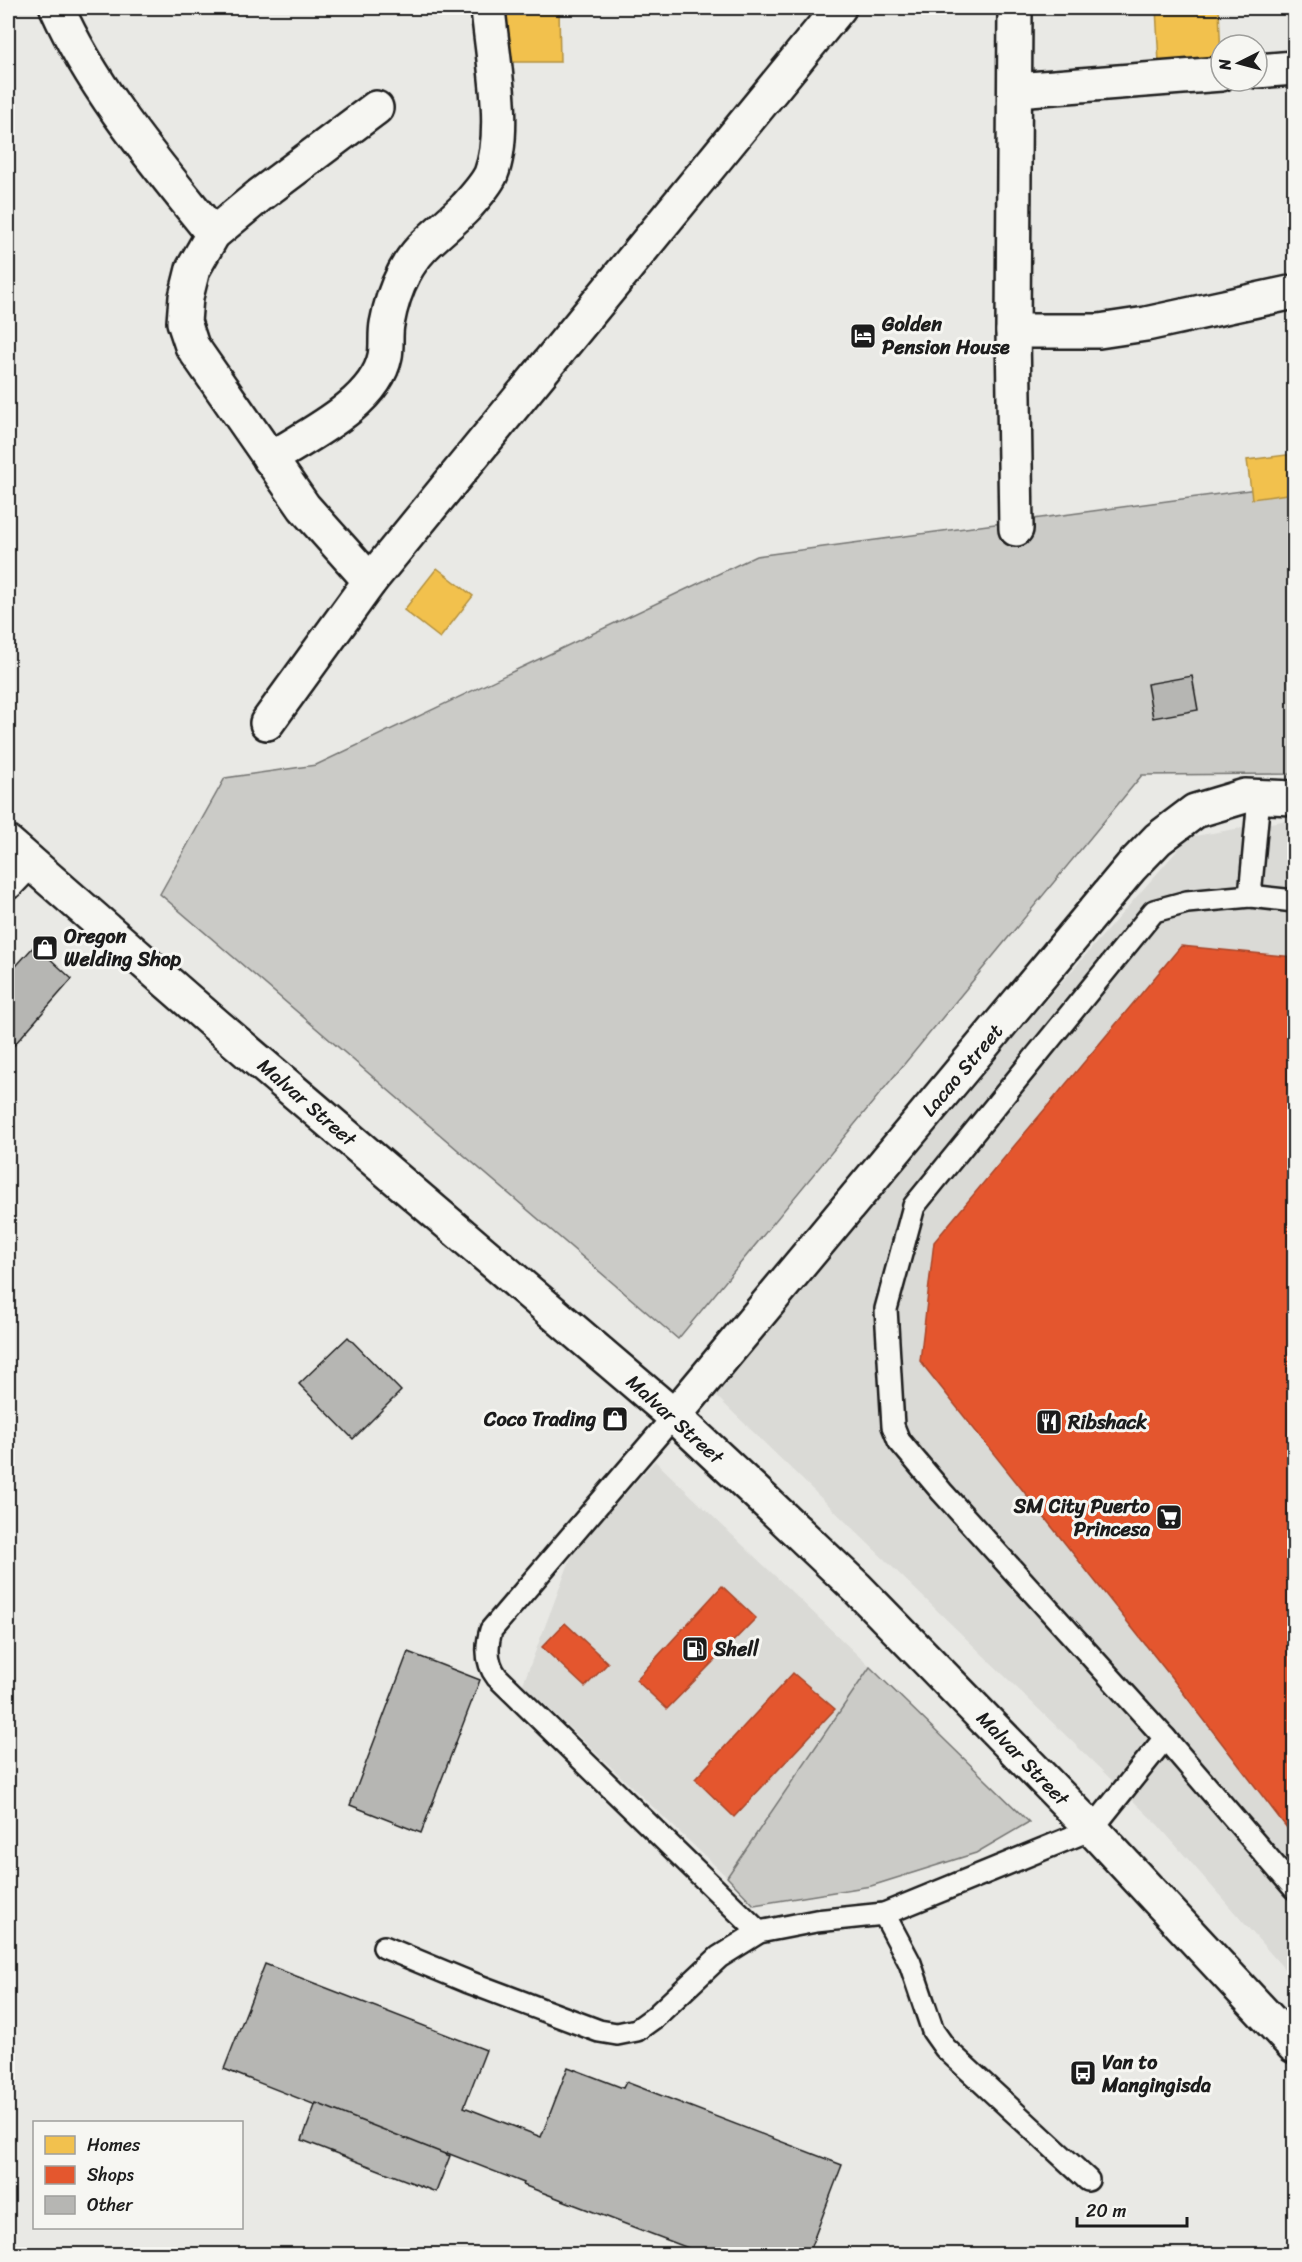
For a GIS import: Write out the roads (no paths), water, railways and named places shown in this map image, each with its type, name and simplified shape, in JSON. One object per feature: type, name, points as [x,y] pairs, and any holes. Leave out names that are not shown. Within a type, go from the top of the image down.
[{"type":"street","points":[[57,8],[69,36],[149,155],[213,234]]},
{"type":"street","points":[[270,459],[352,407],[369,390],[379,375],[386,356],[387,324],[405,271],[427,241],[465,207],[490,176],[497,147],[499,115],[488,8]]},
{"type":"street","points":[[267,723],[370,581],[839,8]]},
{"type":"street","points":[[1015,8],[1013,331],[1016,529]]},
{"type":"street","points":[[1269,70],[1294,68]]},
{"type":"street","points":[[1016,90],[1209,75]]},
{"type":"street","points":[[370,581],[304,507],[192,346],[184,322],[192,268],[213,234],[260,195],[376,108]]},
{"type":"street","points":[[1013,331],[1099,331],[1146,324],[1294,292]]},
{"type":"street","name":"Lacao Street","points":[[674,1416],[1131,867],[1158,839],[1195,811],[1245,796],[1294,798]]},
{"type":"street","name":"Malvar Street","points":[[14,862],[206,1017],[674,1416],[857,1588],[1092,1829],[1294,2046]]},
{"type":"lane","points":[[1250,896],[1259,797]]},
{"type":"lane","points":[[1294,901],[1250,896],[1187,902],[1154,911],[914,1206],[886,1309],[893,1426],[900,1441],[942,1492],[1165,1738],[1294,1888]]},
{"type":"lane","points":[[674,1416],[491,1630],[489,1662],[497,1677],[759,1932]]},
{"type":"lane","points":[[384,1947],[466,1981],[599,2031],[617,2034],[637,2030],[655,2017],[719,1956],[759,1932],[816,1921],[884,1914],[1092,1829],[1165,1738]]},
{"type":"lane","points":[[884,1914],[910,1963],[933,2031],[945,2048],[1088,2180]]},
{"type":"place","name":"Golden Pension House","points":[[863,336]]},
{"type":"place","name":"Oregon Welding Shop","points":[[45,948]]},
{"type":"place","name":"Coco Trading","points":[[615,1419]]},
{"type":"place","name":"Ribshack","points":[[1049,1422]]},
{"type":"place","name":"SM City Puerto Princesa","points":[[1169,1517]]},
{"type":"place","name":"Shell","points":[[695,1649]]},
{"type":"place","name":"Van to Mangingisda","points":[[1083,2073]]}]
